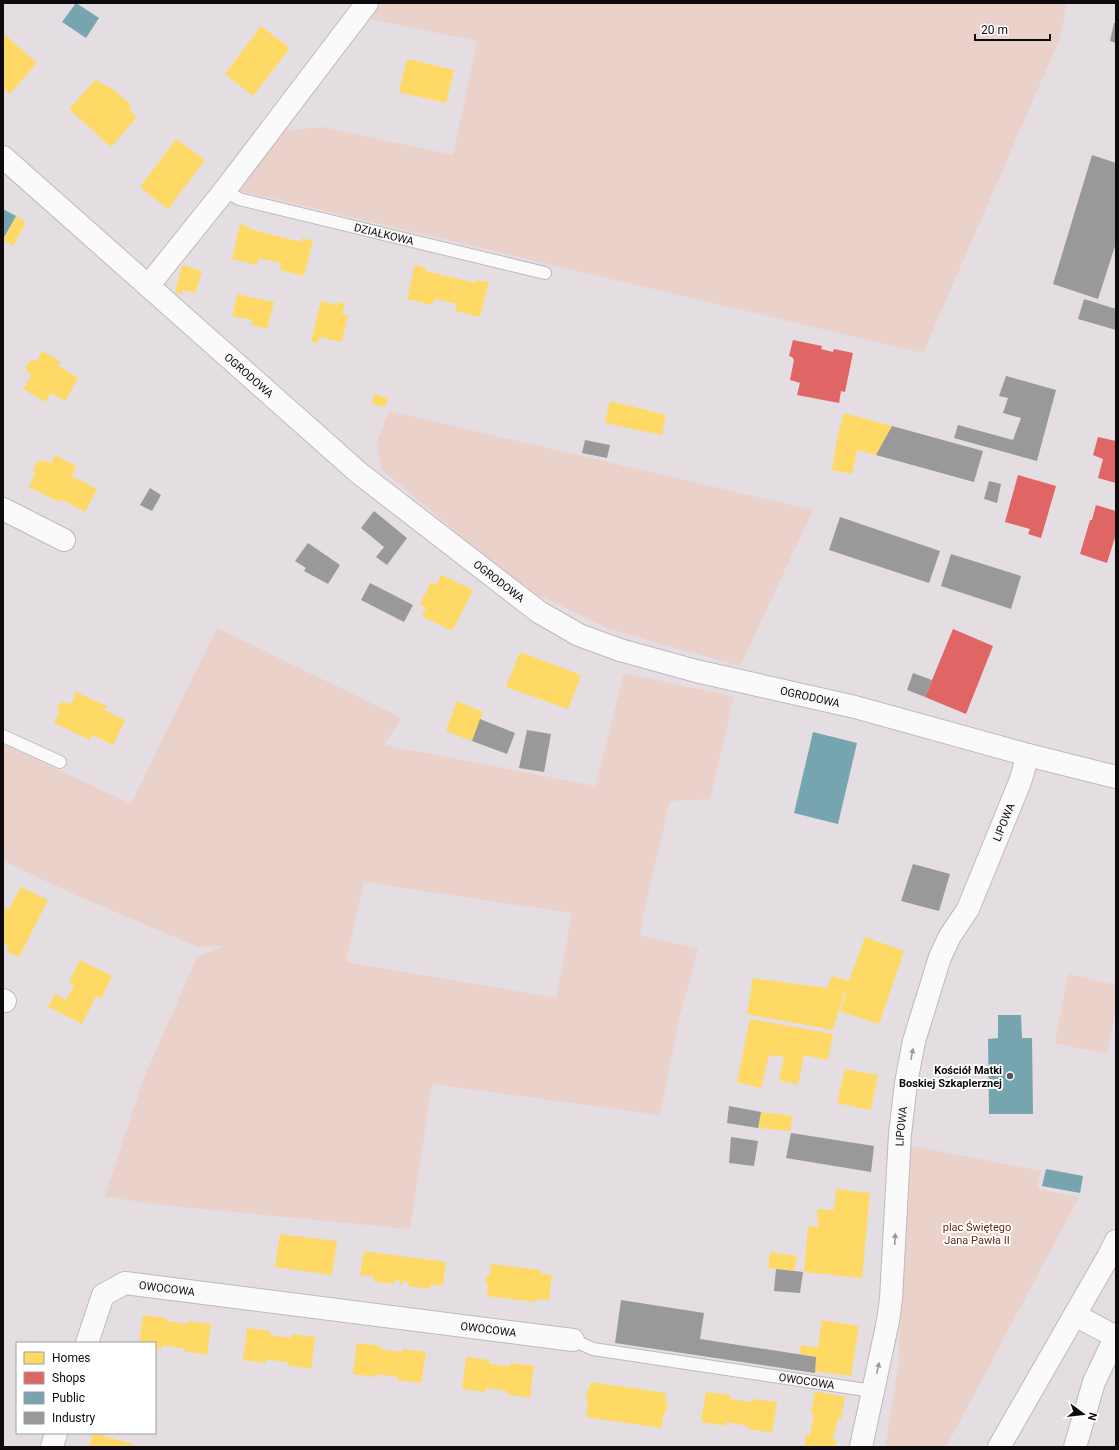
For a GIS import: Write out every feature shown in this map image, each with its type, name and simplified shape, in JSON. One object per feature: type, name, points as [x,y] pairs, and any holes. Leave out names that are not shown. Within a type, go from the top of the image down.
[{"type":"street","points":[[148,286],[224,190],[367,3]]},
{"type":"street","name":"OGRODOWA","points":[[3,157],[359,473],[539,612],[579,635],[620,650],[696,671],[855,707],[1028,755],[1116,777]]},
{"type":"street","points":[[3,509],[64,540]]},
{"type":"street","name":"LIPOWA","points":[[861,1447],[888,1321],[891,1298],[900,1134],[906,1083],[914,1041],[940,957],[946,943],[968,908],[1020,782],[1028,755]]},
{"type":"street","points":[[999,1447],[1116,1241]]},
{"type":"street","name":"OWOCOWA","points":[[86,1342],[103,1294],[125,1283],[573,1340]]},
{"type":"street","points":[[1075,1315],[1116,1337],[1094,1382],[1075,1447]]},
{"type":"street","points":[[52,1447],[56,1434]]},
{"type":"lane","name":"DZIAŁKOWA","points":[[224,190],[239,199],[545,273]]},
{"type":"lane","points":[[3,736],[60,762]]},
{"type":"lane","name":"OWOCOWA","points":[[573,1340],[593,1349],[873,1391]]},
{"type":"green space","points":[[382,3],[1067,3],[1060,38],[923,353],[237,190],[283,131],[322,127],[453,155],[477,41],[370,19]]},
{"type":"green space","points":[[389,411],[813,510],[740,666],[609,629],[524,588],[382,470],[376,445]]},
{"type":"green space","points":[[217,628],[402,718],[384,745],[595,786],[624,673],[734,697],[710,799],[670,801],[644,911],[640,935],[698,949],[679,1020],[660,1115],[432,1084],[410,1229],[152,1204],[105,1196],[144,1078],[197,957],[225,946],[198,947],[78,896],[3,861],[3,744],[131,804]],"holes":[[[364,882],[572,913],[556,998],[346,962]]]},
{"type":"green space","points":[[1068,974],[1116,985],[1116,1008],[1107,1054],[1055,1043]]},
{"type":"green space","name":"plac Świętego Jana Pawła II","points":[[907,1145],[1041,1171],[1037,1189],[1079,1197],[946,1447],[885,1447],[899,1362]]},
{"type":"building: Homes","points":[[261,26],[290,48],[253,96],[225,74]]},
{"type":"building: Homes","points":[[3,33],[37,63],[10,94],[3,88]]},
{"type":"building: Homes","points":[[407,59],[454,70],[446,103],[399,92]]},
{"type":"building: Homes","points":[[96,79],[101,84],[110,87],[130,104],[131,111],[137,117],[111,147],[69,109]]},
{"type":"building: Homes","points":[[176,139],[205,160],[168,209],[140,187]]},
{"type":"building: Homes","points":[[16,216],[26,223],[13,246],[3,239]]},
{"type":"building: Homes","points":[[240,224],[250,227],[249,229],[301,242],[302,238],[313,241],[304,276],[280,270],[281,263],[259,258],[257,265],[232,259]]},
{"type":"building: Homes","points":[[182,265],[202,271],[195,293],[183,290],[182,294],[175,293]]},
{"type":"building: Homes","points":[[415,265],[426,268],[425,271],[477,283],[477,280],[489,282],[480,317],[455,311],[457,304],[445,301],[434,299],[432,305],[407,299]]},
{"type":"building: Homes","points":[[237,294],[274,302],[267,329],[251,325],[252,320],[232,316]]},
{"type":"building: Homes","points":[[321,301],[338,305],[338,302],[345,303],[342,314],[348,315],[342,342],[320,337],[317,343],[311,342]]},
{"type":"building: Homes","points":[[42,351],[61,362],[58,366],[78,378],[65,401],[51,393],[46,402],[23,389],[32,375],[27,372],[26,367],[29,362],[34,360],[36,362]]},
{"type":"building: Homes","points":[[374,394],[388,398],[385,407],[372,404]]},
{"type":"building: Homes","points":[[610,401],[666,415],[662,435],[605,423]]},
{"type":"building: Homes","points":[[844,413],[892,426],[876,455],[857,450],[852,474],[832,470],[838,434]]},
{"type":"building: Homes","points":[[55,455],[76,466],[72,476],[97,489],[85,512],[61,499],[59,502],[29,487],[35,474],[33,470],[37,462],[42,460],[51,463]]},
{"type":"building: Homes","points":[[441,575],[473,590],[452,631],[422,616],[426,608],[420,604],[431,582],[436,585]]},
{"type":"building: Homes","points":[[520,652],[581,675],[568,709],[506,687]]},
{"type":"building: Homes","points":[[76,692],[107,706],[104,710],[125,720],[113,745],[92,735],[90,740],[54,723],[59,713],[57,708],[60,703],[65,702],[71,704]]},
{"type":"building: Homes","points":[[457,701],[483,712],[472,741],[446,731]]},
{"type":"building: Homes","points":[[21,887],[48,900],[19,957],[6,951],[9,946],[3,943],[3,907],[8,910]]},
{"type":"building: Homes","points":[[865,937],[904,951],[879,1024],[840,1011],[846,993],[844,993],[833,1030],[747,1014],[753,978],[827,988],[832,976],[849,981]]},
{"type":"building: Homes","points":[[80,960],[112,976],[101,999],[96,996],[82,1024],[48,1007],[55,994],[66,1000],[74,985],[69,982]]},
{"type":"building: Homes","points":[[750,1019],[833,1034],[828,1060],[804,1055],[798,1085],[779,1080],[784,1057],[769,1055],[761,1088],[737,1082]]},
{"type":"building: Homes","points":[[845,1069],[878,1075],[871,1110],[837,1103]]},
{"type":"building: Homes","points":[[761,1112],[793,1116],[790,1131],[758,1128]]},
{"type":"building: Homes","points":[[836,1189],[870,1193],[862,1278],[804,1272],[808,1226],[818,1227],[818,1209],[834,1210]]},
{"type":"building: Homes","points":[[280,1234],[337,1241],[332,1275],[275,1267]]},
{"type":"building: Homes","points":[[364,1251],[446,1262],[443,1286],[431,1284],[430,1289],[408,1286],[409,1282],[403,1281],[402,1285],[400,1285],[400,1281],[395,1280],[394,1284],[373,1281],[373,1276],[360,1275]]},
{"type":"building: Homes","points":[[770,1252],[797,1256],[794,1271],[768,1268]]},
{"type":"building: Homes","points":[[491,1264],[541,1270],[540,1273],[552,1275],[549,1300],[537,1299],[536,1302],[487,1296],[488,1285],[485,1281],[486,1277],[490,1274]]},
{"type":"building: Homes","points":[[143,1315],[166,1318],[166,1321],[187,1324],[188,1321],[211,1324],[207,1355],[184,1351],[184,1348],[162,1345],[162,1348],[156,1348],[156,1342],[139,1342]]},
{"type":"building: Homes","points":[[822,1320],[859,1326],[851,1376],[814,1371],[816,1357],[800,1354],[801,1345],[818,1348]]},
{"type":"building: Homes","points":[[247,1328],[270,1331],[270,1335],[291,1338],[292,1334],[315,1337],[311,1369],[287,1365],[288,1362],[267,1359],[266,1363],[243,1360]]},
{"type":"building: Homes","points":[[357,1343],[381,1346],[380,1349],[402,1352],[402,1349],[426,1352],[421,1383],[398,1380],[398,1377],[377,1374],[376,1377],[353,1374]]},
{"type":"building: Homes","points":[[466,1357],[489,1360],[489,1364],[510,1367],[511,1363],[534,1366],[530,1398],[507,1394],[507,1391],[486,1388],[485,1392],[462,1389]]},
{"type":"building: Homes","points":[[591,1382],[666,1393],[665,1402],[668,1402],[666,1412],[664,1412],[661,1428],[586,1417],[588,1400],[586,1400],[587,1390],[589,1390]]},
{"type":"building: Homes","points":[[815,1391],[845,1397],[841,1419],[838,1419],[833,1440],[837,1441],[835,1447],[804,1447],[806,1435],[810,1435],[812,1425],[814,1414],[811,1413]]},
{"type":"building: Homes","points":[[706,1392],[731,1395],[730,1399],[751,1402],[752,1399],[777,1402],[772,1433],[748,1429],[748,1426],[726,1422],[726,1426],[701,1422]]},
{"type":"building: Homes","points":[[93,1434],[97,1434],[129,1443],[137,1447],[89,1447]]},
{"type":"building: Shops","points":[[793,340],[822,346],[821,349],[833,352],[834,349],[853,353],[845,392],[841,391],[839,403],[797,395],[800,383],[790,380],[794,360],[789,356]]},
{"type":"building: Shops","points":[[1098,437],[1116,441],[1116,483],[1098,478],[1103,459],[1093,455]]},
{"type":"building: Shops","points":[[1018,475],[1056,486],[1041,538],[1028,534],[1030,529],[1005,522]]},
{"type":"building: Shops","points":[[1096,505],[1116,511],[1116,534],[1107,563],[1080,554]]},
{"type":"building: Shops","points":[[953,629],[993,646],[966,714],[925,697]]},
{"type":"building: Public","points":[[76,3],[99,18],[86,38],[62,22]]},
{"type":"building: Public","points":[[3,209],[16,216],[3,239]]},
{"type":"building: Public","points":[[813,732],[857,743],[838,824],[794,813]]},
{"type":"building: Public","name":"Kościół Matki Boskiej Szkaplerznej","points":[[998,1015],[1021,1015],[1022,1038],[1032,1038],[1033,1114],[989,1114],[988,1039],[998,1038]]},
{"type":"building: Public","points":[[1046,1169],[1083,1176],[1080,1193],[1042,1186]]},
{"type":"building: Industry","points":[[1114,23],[1116,23],[1116,43],[1110,41]]},
{"type":"building: Industry","points":[[1092,155],[1116,163],[1116,243],[1098,299],[1053,284]]},
{"type":"building: Industry","points":[[1084,299],[1116,309],[1116,330],[1078,319]]},
{"type":"building: Industry","points":[[1006,376],[1056,390],[1037,461],[954,438],[958,425],[1013,440],[1021,418],[1003,413],[1008,398],[999,396]]},
{"type":"building: Industry","points":[[892,426],[983,451],[974,482],[876,455]]},
{"type":"building: Industry","points":[[585,440],[610,445],[607,458],[582,453]]},
{"type":"building: Industry","points":[[989,481],[1001,484],[997,503],[984,499]]},
{"type":"building: Industry","points":[[150,488],[161,495],[152,511],[140,505]]},
{"type":"building: Industry","points":[[374,511],[407,538],[387,565],[376,557],[384,547],[361,528]]},
{"type":"building: Industry","points":[[840,517],[940,551],[929,583],[829,550]]},
{"type":"building: Industry","points":[[308,543],[340,565],[328,584],[304,571],[306,568],[295,561]]},
{"type":"building: Industry","points":[[951,554],[1021,576],[1011,609],[941,586]]},
{"type":"building: Industry","points":[[370,583],[413,605],[404,622],[361,600]]},
{"type":"building: Industry","points":[[913,673],[932,680],[925,697],[907,690]]},
{"type":"building: Industry","points":[[480,719],[515,733],[507,754],[472,741]]},
{"type":"building: Industry","points":[[527,730],[551,734],[544,772],[519,768]]},
{"type":"building: Industry","points":[[913,864],[950,874],[939,911],[901,901]]},
{"type":"building: Industry","points":[[729,1106],[761,1112],[758,1128],[727,1123]]},
{"type":"building: Industry","points":[[791,1133],[874,1146],[871,1172],[786,1158]]},
{"type":"building: Industry","points":[[731,1137],[758,1141],[754,1166],[729,1163]]},
{"type":"building: Industry","points":[[776,1269],[803,1272],[800,1293],[774,1291]]},
{"type":"building: Industry","points":[[621,1300],[704,1313],[700,1339],[816,1357],[815,1373],[615,1343]]},
{"type":"place","name":"Kościół Matki Boskiej Szkaplerznej","points":[[1010,1076]]}]
